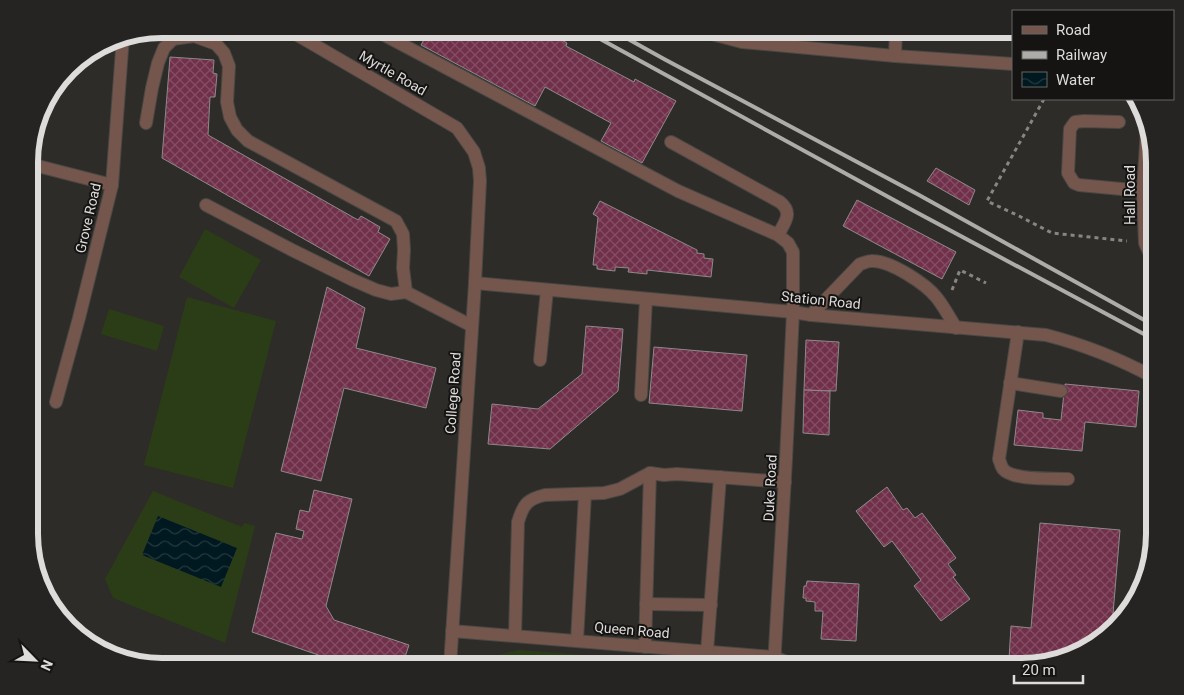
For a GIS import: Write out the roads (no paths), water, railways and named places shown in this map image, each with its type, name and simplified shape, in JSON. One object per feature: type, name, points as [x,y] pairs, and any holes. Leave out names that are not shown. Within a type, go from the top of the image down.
[{"type":"street","points":[[146,123],[158,63],[164,48],[174,39],[181,38]]},
{"type":"street","points":[[200,38],[216,44],[224,53],[229,66],[227,102],[230,117],[237,130],[248,141],[396,221],[403,234],[403,268],[406,292]]},
{"type":"street","name":"Myrtle Road","points":[[303,38],[458,128]]},
{"type":"street","points":[[390,38],[678,191],[778,235],[787,217],[788,212],[785,206],[671,142]]},
{"type":"street","points":[[727,38],[742,42],[895,56],[1012,64]]},
{"type":"street","points":[[895,56],[896,38]]},
{"type":"street","name":"Grove Road","points":[[56,402],[112,185],[122,44]]},
{"type":"street","points":[[1119,122],[1075,122],[1070,129],[1068,173],[1074,183],[1079,185],[1143,191]]},
{"type":"street","name":"College Road","points":[[450,658],[480,181],[479,168],[474,152],[458,128]]},
{"type":"street","name":"Hall Road","points":[[1146,150],[1143,191],[1146,245]]},
{"type":"street","points":[[37,166],[112,185]]},
{"type":"street","points":[[206,205],[353,280],[391,294],[406,292],[472,326]]},
{"type":"street","name":"Duke Road","points":[[774,657],[793,312],[792,252],[788,244],[778,235]]},
{"type":"street","points":[[811,315],[860,264],[872,261],[893,267],[923,284],[937,297],[956,328]]},
{"type":"street","name":"Station Road","points":[[475,283],[1046,335],[1105,353],[1146,373]]},
{"type":"street","points":[[540,360],[547,290]]},
{"type":"street","points":[[641,394],[646,299]]},
{"type":"street","points":[[1013,332],[1010,383],[999,459],[1002,468],[1006,472],[1018,477],[1068,478]]},
{"type":"street","points":[[1010,383],[1061,391]]},
{"type":"street","points":[[515,636],[518,522],[521,510],[536,497],[604,492],[620,488],[650,473],[785,482]]},
{"type":"street","points":[[645,647],[650,473]]},
{"type":"street","points":[[708,652],[720,477]]},
{"type":"street","points":[[577,641],[585,494]]},
{"type":"street","points":[[646,604],[711,606]]},
{"type":"street","name":"Queen Road","points":[[452,631],[708,652],[743,657]]},
{"type":"water","points":[[158,516],[237,548],[221,587],[142,555]]},
{"type":"railway","points":[[598,38],[914,211],[1146,335]]},
{"type":"railway","points":[[626,38],[919,195],[1146,321]]}]
